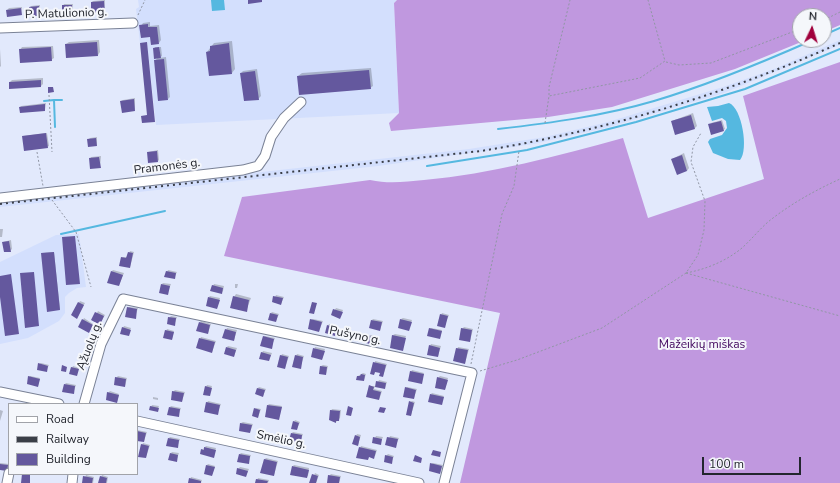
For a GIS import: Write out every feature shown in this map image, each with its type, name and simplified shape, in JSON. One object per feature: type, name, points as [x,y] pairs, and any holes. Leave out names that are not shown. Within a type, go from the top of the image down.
[{"type":"street","name":"P. Matulionio g.","points":[[0,28],[133,23]]},
{"type":"street","name":"Pramonės g.","points":[[0,198],[47,194],[243,170],[258,166],[265,156],[271,137],[284,118],[301,102]]},
{"type":"street","name":"Pušyno g.","points":[[123,299],[470,373]]},
{"type":"street","name":"Ąžuolų g.","points":[[84,403],[101,344],[123,299]]},
{"type":"street","points":[[444,483],[470,373]]},
{"type":"street","points":[[0,392],[54,403]]},
{"type":"street","name":"Smėlio g.","points":[[138,421],[419,483]]},
{"type":"path","points":[[133,23],[142,10],[145,0]]},
{"type":"path","points":[[545,123],[549,87],[570,0]]},
{"type":"path","points":[[648,0],[666,61]]},
{"type":"path","points":[[666,61],[679,65],[711,63],[792,32]]},
{"type":"path","points":[[549,96],[640,78],[666,61]]},
{"type":"path","points":[[49,95],[52,152]]},
{"type":"path","points":[[686,273],[698,255],[704,230],[705,201],[691,162],[693,148],[701,133]]},
{"type":"path","points":[[519,151],[514,186],[502,214],[470,373],[517,360],[602,328],[686,273],[707,269],[722,260],[741,248],[772,218],[812,191],[840,179]]},
{"type":"path","points":[[37,152],[44,192],[72,229],[76,232],[91,287]]},
{"type":"path","points":[[686,273],[840,316]]},
{"type":"shaded area","points":[[138,0],[397,0],[394,3],[399,113],[156,125],[147,43],[140,43],[136,9],[139,7]]},
{"type":"shaded area","points":[[840,40],[840,45],[724,93],[609,127],[534,144],[378,166],[0,207],[0,201],[469,149],[545,137],[608,122],[723,87],[774,69],[822,48],[832,48],[832,44]]},
{"type":"shaded area","points":[[79,234],[86,287],[77,288],[65,297],[65,313],[59,321],[28,338],[0,344],[0,262],[56,235]]},
{"type":"green space","points":[[397,0],[840,0],[840,25],[832,28],[832,8],[792,8],[792,46],[735,69],[612,107],[548,117],[391,131],[389,123],[399,113],[394,3]]},
{"type":"green space","name":"Mažeikių miškas","points":[[840,62],[840,483],[460,483],[500,313],[224,256],[242,197],[370,180],[383,182],[403,182],[449,177],[499,169],[549,158],[623,138],[648,218],[764,179],[743,96]]},
{"type":"water","points":[[211,0],[224,0],[225,10],[212,11]]},
{"type":"water","points":[[729,103],[734,106],[741,121],[743,130],[744,148],[743,155],[740,160],[728,159],[713,153],[708,142],[710,139],[722,135],[727,128],[726,121],[722,118],[712,121],[707,107]]},
{"type":"building","points":[[248,0],[262,0],[262,2],[248,4]]},
{"type":"building","points":[[104,1],[105,12],[91,13],[91,2]]},
{"type":"building","points":[[62,5],[72,5],[72,14],[62,15]]},
{"type":"building","points":[[39,6],[39,16],[29,16],[29,7]]},
{"type":"building","points":[[21,8],[22,15],[7,17],[6,10]]},
{"type":"building","points":[[148,24],[148,27],[157,27],[159,44],[151,45],[150,37],[141,38],[139,25]]},
{"type":"building","points":[[97,42],[98,56],[66,58],[65,44]]},
{"type":"building","points":[[147,42],[155,122],[142,123],[141,116],[147,115],[140,43]]},
{"type":"building","points":[[229,43],[232,74],[209,76],[206,52],[210,51],[210,46]]},
{"type":"building","points":[[51,47],[52,61],[20,63],[19,49]]},
{"type":"building","points":[[159,47],[161,58],[154,59],[153,48]]},
{"type":"building","points":[[164,59],[168,100],[158,101],[154,60]]},
{"type":"building","points":[[369,70],[371,89],[299,95],[297,76]]},
{"type":"building","points":[[255,71],[259,100],[244,101],[240,73]]},
{"type":"building","points":[[41,80],[41,87],[9,89],[9,82]]},
{"type":"building","points":[[48,87],[53,87],[54,92],[48,93]]},
{"type":"building","points":[[134,99],[135,111],[122,113],[120,101]]},
{"type":"building","points":[[45,104],[45,111],[20,113],[19,107]]},
{"type":"building","points":[[691,115],[695,129],[675,135],[671,121]]},
{"type":"building","points":[[721,121],[724,131],[711,135],[708,124]]},
{"type":"building","points":[[46,133],[48,148],[24,151],[22,136]]},
{"type":"building","points":[[96,138],[97,146],[88,147],[87,139]]},
{"type":"building","points":[[157,151],[158,162],[148,163],[147,152]]},
{"type":"building","points":[[682,155],[687,171],[677,175],[671,159]]},
{"type":"building","points":[[99,157],[101,168],[90,169],[89,158]]},
{"type":"building","points":[[75,236],[80,284],[66,285],[62,237]]},
{"type":"building","points":[[9,241],[11,252],[4,252],[2,242]]},
{"type":"building","points":[[54,252],[60,310],[47,312],[41,253]]},
{"type":"building","points":[[128,252],[133,253],[130,268],[119,266],[121,257],[126,258]]},
{"type":"building","points":[[111,271],[123,275],[119,286],[107,283]]},
{"type":"building","points":[[166,271],[176,273],[175,279],[164,277]]},
{"type":"building","points":[[34,272],[39,326],[25,328],[20,273]]},
{"type":"building","points":[[11,274],[19,334],[5,336],[0,297],[0,276]]},
{"type":"building","points":[[161,284],[170,286],[168,295],[159,293]]},
{"type":"building","points":[[212,285],[223,288],[222,294],[210,291]]},
{"type":"building","points":[[233,296],[249,300],[247,312],[230,308]]},
{"type":"building","points":[[273,296],[283,298],[281,305],[272,302]]},
{"type":"building","points":[[208,297],[220,300],[217,309],[206,306]]},
{"type":"building","points":[[78,302],[84,305],[77,319],[71,315]]},
{"type":"building","points":[[312,302],[317,303],[314,314],[309,313]]},
{"type":"building","points":[[127,307],[137,309],[136,319],[125,317]]},
{"type":"building","points":[[333,309],[343,312],[340,319],[331,315]]},
{"type":"building","points":[[95,312],[104,316],[100,325],[91,320]]},
{"type":"building","points":[[270,313],[278,315],[276,322],[268,320]]},
{"type":"building","points":[[440,314],[448,316],[445,328],[437,326]]},
{"type":"building","points":[[168,317],[176,318],[175,326],[167,324]]},
{"type":"building","points":[[82,319],[93,325],[89,333],[78,327]]},
{"type":"building","points":[[310,319],[322,322],[319,332],[308,329]]},
{"type":"building","points":[[400,319],[412,322],[409,331],[398,328]]},
{"type":"building","points":[[371,320],[382,322],[380,331],[369,328]]},
{"type":"building","points":[[199,322],[210,325],[208,334],[196,331]]},
{"type":"building","points":[[327,325],[337,328],[335,336],[325,333]]},
{"type":"building","points":[[122,327],[131,330],[129,336],[120,334]]},
{"type":"building","points":[[429,328],[442,331],[440,339],[427,336]]},
{"type":"building","points":[[461,328],[472,330],[470,342],[459,340]]},
{"type":"building","points":[[225,329],[236,332],[234,341],[222,338]]},
{"type":"building","points":[[165,330],[174,332],[172,340],[163,338]]},
{"type":"building","points":[[392,335],[406,338],[403,351],[390,348]]},
{"type":"building","points":[[263,336],[274,339],[272,349],[260,346]]},
{"type":"building","points":[[368,336],[376,338],[374,345],[366,343]]},
{"type":"building","points":[[199,338],[215,342],[212,353],[196,348]]},
{"type":"building","points":[[429,345],[440,348],[438,357],[427,355]]},
{"type":"building","points":[[226,347],[236,350],[234,357],[224,354]]},
{"type":"building","points":[[313,348],[325,351],[322,360],[311,357]]},
{"type":"building","points":[[456,348],[468,350],[465,364],[453,361]]},
{"type":"building","points":[[261,352],[271,355],[269,361],[259,359]]},
{"type":"building","points":[[280,355],[288,357],[285,369],[277,367]]},
{"type":"building","points":[[295,355],[303,357],[301,369],[292,367]]},
{"type":"building","points":[[373,362],[386,365],[383,377],[379,376],[380,373],[375,372],[374,375],[370,374]]},
{"type":"building","points":[[38,363],[48,366],[47,372],[37,370]]},
{"type":"building","points":[[62,365],[67,367],[66,372],[61,371]]},
{"type":"building","points":[[320,366],[327,367],[326,375],[319,374]]},
{"type":"building","points":[[71,367],[79,369],[77,376],[69,374]]},
{"type":"building","points":[[410,371],[424,374],[422,384],[408,381]]},
{"type":"building","points":[[361,374],[365,375],[364,381],[356,380],[357,376],[360,376]]},
{"type":"building","points":[[28,376],[40,379],[38,387],[27,384]]},
{"type":"building","points":[[115,377],[126,379],[125,387],[114,385]]},
{"type":"building","points":[[437,377],[448,380],[445,390],[435,388]]},
{"type":"building","points":[[376,381],[386,383],[385,389],[375,387]]},
{"type":"building","points":[[64,384],[75,386],[74,394],[62,392]]},
{"type":"building","points":[[369,385],[374,387],[373,390],[381,392],[379,400],[366,397]]},
{"type":"building","points":[[205,386],[212,388],[210,396],[203,395]]},
{"type":"building","points":[[405,387],[416,390],[414,399],[403,397]]},
{"type":"building","points":[[257,388],[265,390],[263,397],[255,394]]},
{"type":"building","points":[[172,391],[184,393],[182,402],[171,400]]},
{"type":"building","points":[[107,392],[119,395],[117,403],[106,400]]},
{"type":"building","points":[[430,394],[444,397],[442,405],[428,402]]},
{"type":"building","points":[[409,401],[414,403],[411,416],[406,415]]},
{"type":"building","points":[[206,402],[220,405],[218,415],[204,412]]},
{"type":"building","points":[[267,405],[282,407],[279,420],[265,417]]},
{"type":"building","points":[[150,406],[159,408],[158,412],[149,410]]},
{"type":"building","points":[[348,406],[353,408],[351,416],[346,415]]},
{"type":"building","points":[[169,407],[180,409],[179,417],[167,415]]},
{"type":"building","points":[[380,407],[386,408],[384,413],[378,412]]},
{"type":"building","points":[[254,408],[260,410],[258,418],[252,416]]},
{"type":"building","points":[[330,410],[340,411],[339,421],[336,421],[336,423],[329,420]]},
{"type":"building","points":[[293,421],[299,423],[297,430],[291,429]]},
{"type":"building","points":[[240,423],[252,425],[250,433],[239,431]]},
{"type":"building","points":[[138,431],[146,433],[144,442],[138,441]]},
{"type":"building","points":[[291,433],[302,435],[301,443],[289,440]]},
{"type":"building","points":[[355,435],[360,437],[358,446],[352,444]]},
{"type":"building","points":[[373,437],[382,439],[381,445],[372,443]]},
{"type":"building","points":[[387,437],[398,439],[396,448],[385,445]]},
{"type":"building","points":[[168,438],[179,440],[178,448],[166,446]]},
{"type":"building","points":[[141,444],[149,446],[146,458],[138,457]]},
{"type":"building","points":[[204,447],[216,450],[214,458],[200,454],[201,449],[204,450]]},
{"type":"building","points":[[359,447],[376,451],[374,459],[369,457],[368,460],[356,458]]},
{"type":"building","points":[[433,450],[441,452],[440,457],[431,455]]},
{"type":"building","points":[[170,453],[178,455],[177,462],[168,460]]},
{"type":"building","points":[[239,454],[250,456],[249,464],[237,462]]},
{"type":"building","points":[[385,455],[393,457],[392,464],[384,462]]},
{"type":"building","points":[[415,455],[422,458],[421,463],[413,461]]},
{"type":"building","points":[[264,459],[277,462],[274,476],[260,473]]},
{"type":"building","points":[[430,463],[442,466],[440,474],[429,471]]},
{"type":"building","points":[[0,464],[8,465],[7,471],[0,470]]},
{"type":"building","points":[[206,465],[215,467],[212,476],[204,474]]},
{"type":"building","points":[[292,466],[309,470],[307,478],[290,475]]},
{"type":"building","points":[[237,468],[248,471],[246,477],[236,474]]},
{"type":"building","points":[[312,474],[318,476],[316,483],[309,483]]},
{"type":"building","points":[[22,475],[30,475],[30,483],[21,483]]},
{"type":"building","points":[[328,475],[340,477],[339,483],[327,483]]},
{"type":"building","points":[[83,476],[93,478],[92,483],[82,483]]},
{"type":"building","points":[[100,476],[107,478],[106,483],[98,483]]},
{"type":"building","points":[[189,478],[201,481],[201,483],[188,483]]},
{"type":"building","points":[[256,479],[268,481],[267,483],[255,483]]},
{"type":"waterway","points":[[832,32],[840,28]]},
{"type":"waterway","points":[[498,129],[596,115],[654,101],[734,73],[795,48]]},
{"type":"waterway","points":[[427,166],[527,150],[636,122],[745,89],[840,49]]},
{"type":"waterway","points":[[54,100],[62,100]]},
{"type":"waterway","points":[[44,101],[54,100],[55,127]]},
{"type":"waterway","points":[[61,234],[165,211]]},
{"type":"railway","points":[[0,204],[481,151],[527,143],[573,133],[664,109],[753,79],[840,43]]}]
